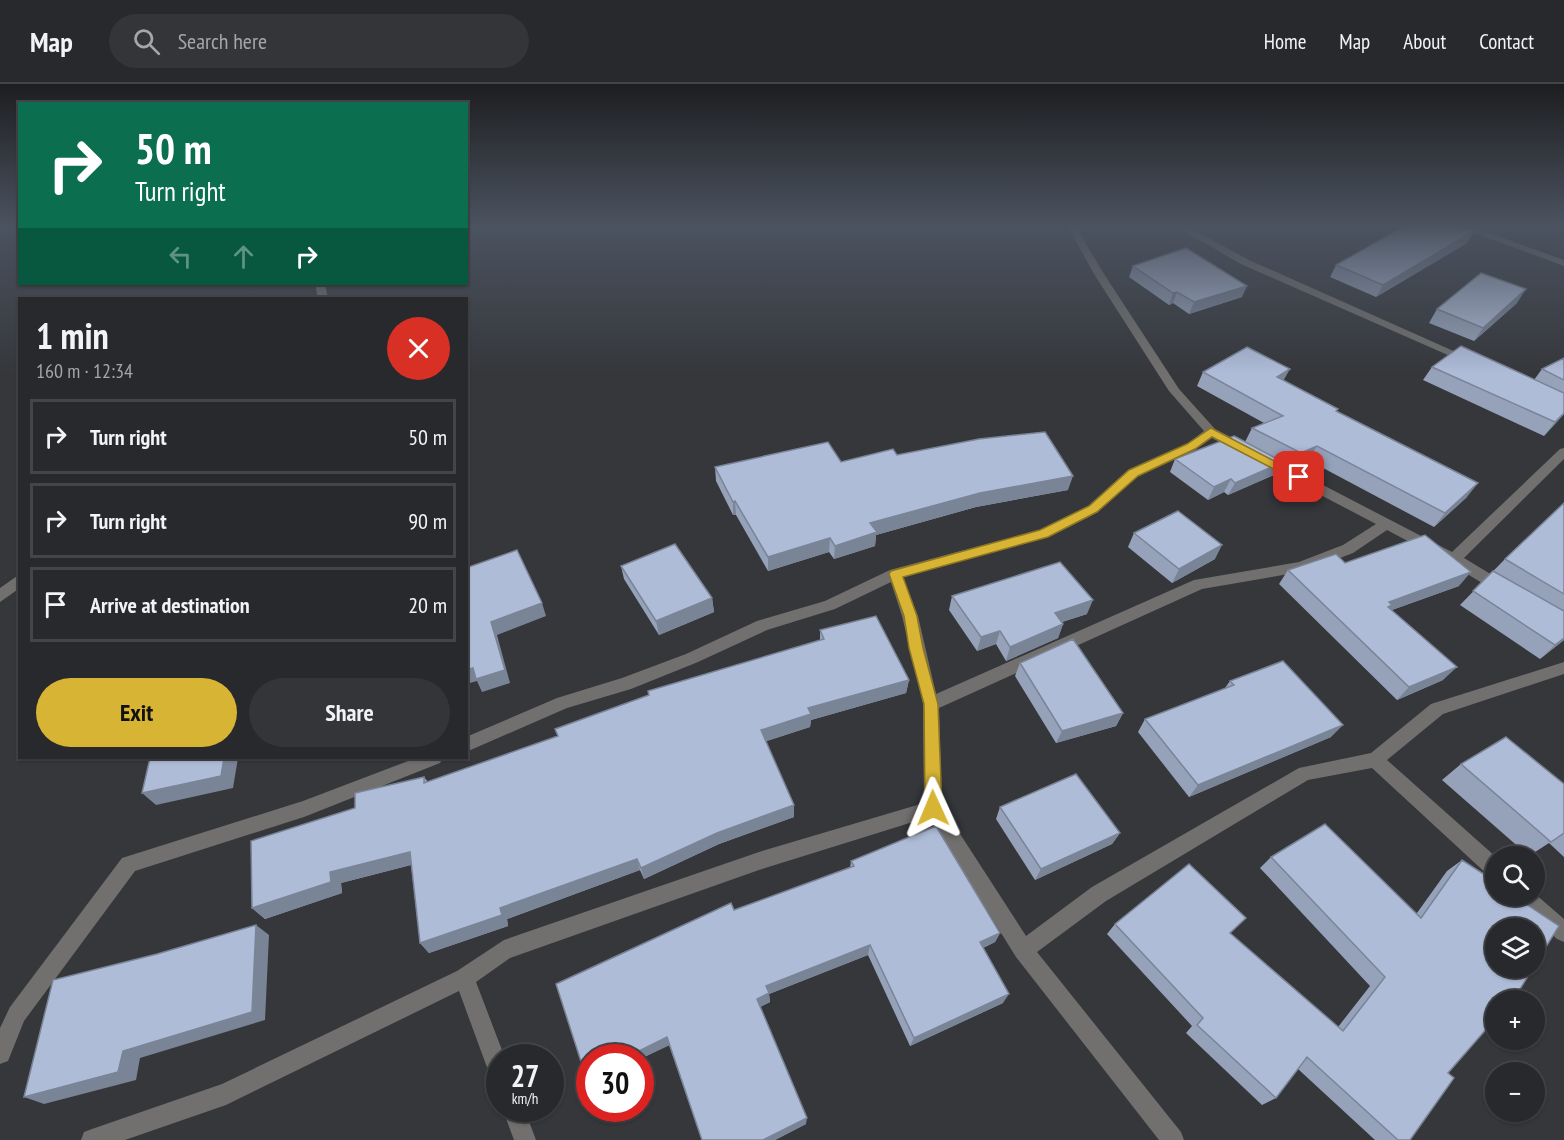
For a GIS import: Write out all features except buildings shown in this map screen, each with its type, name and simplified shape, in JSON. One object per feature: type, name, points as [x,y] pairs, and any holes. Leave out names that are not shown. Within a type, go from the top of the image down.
[{"type":"street","points":[[1100,276],[1175,391],[1211,432],[1454,559],[1514,595]]},
{"type":"street","points":[[1277,276],[1485,368]]},
{"type":"street","points":[[468,744],[563,703],[625,684],[692,658],[762,625],[830,605],[895,574],[1044,534],[1093,509],[1133,473],[1191,447],[1211,432]]},
{"type":"street","points":[[1454,559],[1564,452]]},
{"type":"street","points":[[931,704],[1199,584],[1301,567],[1348,549],[1387,524]]},
{"type":"street","points":[[895,574],[910,616],[931,704],[933,808],[1023,950],[1173,1140]]},
{"type":"street","points":[[0,596],[18,581]]},
{"type":"street","points":[[1023,950],[1099,894],[1305,773],[1375,760],[1437,709],[1564,668]]},
{"type":"street","points":[[0,1053],[17,1014],[129,864],[304,809],[431,759]]},
{"type":"street","points":[[1375,760],[1485,860]]},
{"type":"street","points":[[92,1140],[226,1094],[464,978],[504,950],[759,861],[933,808]]},
{"type":"street","points":[[1535,906],[1564,932]]},
{"type":"street","points":[[464,978],[489,1044]]},
{"type":"street","points":[[518,1122],[525,1140]]},
{"type":"route","points":[[933,808],[931,704],[910,616],[895,574],[1044,534],[1093,509],[1133,473],[1191,447],[1211,432],[1299,477]]}]
